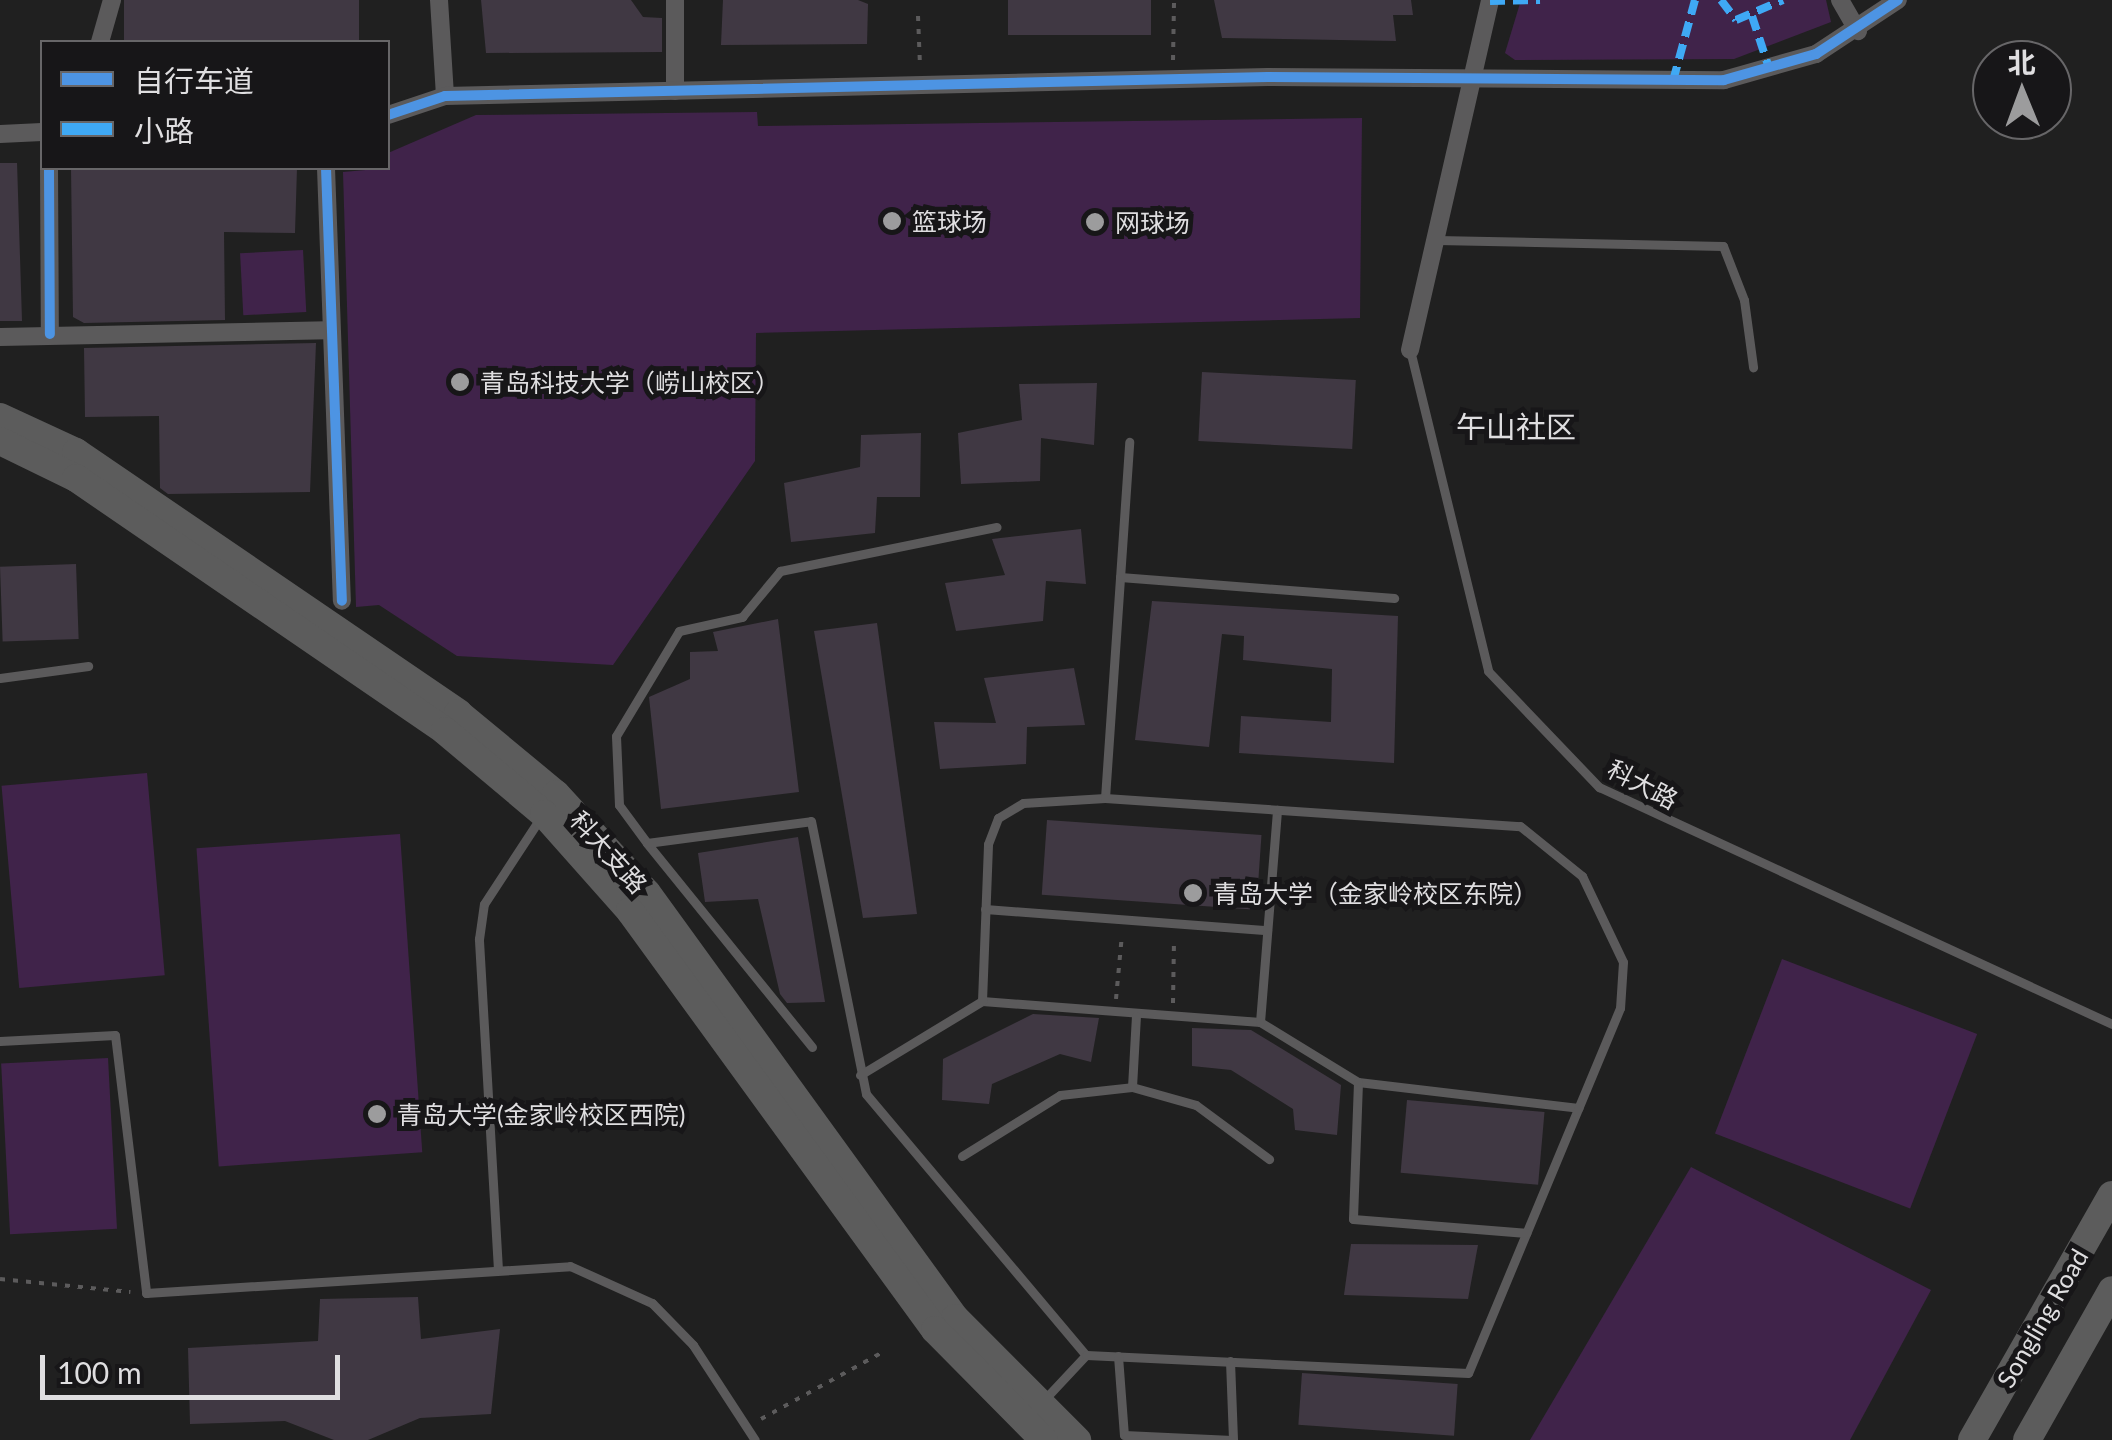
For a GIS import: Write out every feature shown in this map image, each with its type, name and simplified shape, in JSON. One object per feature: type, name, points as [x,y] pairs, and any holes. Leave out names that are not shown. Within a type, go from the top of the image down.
[{"type":"main road","name":"科大支路","points":[[0,417],[76,452],[458,714],[550,804],[935,1330],[1036,1422],[1077,1440]]},
{"type":"main road","name":"科大支路","points":[[0,441],[76,478],[550,804]]},
{"type":"main road","name":"Songling Road","points":[[1972,1440],[2112,1195]]},
{"type":"main road","name":"Songling Road","points":[[2027,1440],[2112,1290]]},
{"type":"street","points":[[101,40],[112,0]]},
{"type":"street","points":[[440,0],[445,96]]},
{"type":"street","points":[[675,0],[675,92]]},
{"type":"street","points":[[1410,350],[1467,83],[1490,0]]},
{"type":"street","points":[[1840,0],[1858,31]]},
{"type":"street","points":[[390,115],[445,96],[1172,78],[1467,83],[1724,80],[1816,54],[1858,31],[1898,0]]},
{"type":"street","points":[[0,134],[40,132]]},
{"type":"street","points":[[50,170],[50,334]]},
{"type":"street","points":[[326,170],[327,330],[342,601]]},
{"type":"street","points":[[0,337],[327,330]]},
{"type":"lane","points":[[1434,240],[1723,246],[1744,300],[1753,366]]},
{"type":"lane","name":"科大路","points":[[1410,350],[1488,671],[1599,786],[2112,1024]]},
{"type":"lane","points":[[1105,798],[1129,442]]},
{"type":"lane","points":[[812,1048],[619,805],[616,736],[678,631],[742,617],[780,570],[997,526]]},
{"type":"lane","points":[[1120,577],[1394,598]]},
{"type":"lane","points":[[0,678],[88,666]]},
{"type":"lane","points":[[647,843],[811,821],[866,1094],[1086,1354],[1468,1373],[1620,1008],[1622,962],[1582,876],[1520,826],[1105,798],[1023,803],[998,818],[985,909],[982,1001]]},
{"type":"lane","points":[[498,1270],[479,939],[484,904],[550,804]]},
{"type":"lane","points":[[1260,1022],[1277,810]]},
{"type":"lane","points":[[985,909],[1267,930]]},
{"type":"lane","points":[[860,1075],[982,1001],[1136,1016],[1260,1022],[1358,1082],[1578,1108]]},
{"type":"lane","points":[[1132,1087],[1136,1016]]},
{"type":"lane","points":[[0,1041],[115,1035],[146,1293],[570,1266],[652,1303],[693,1346],[743,1429],[755,1440]]},
{"type":"lane","points":[[1358,1082],[1353,1219],[1526,1233]]},
{"type":"lane","points":[[962,1156],[1060,1095],[1132,1087],[1196,1106],[1269,1159]]},
{"type":"lane","points":[[1036,1422],[1086,1354]]},
{"type":"lane","points":[[1118,1356],[1124,1435],[1232,1440],[1230,1361]]},
{"type":"path","points":[[1172,78],[1174,0]]},
{"type":"path","points":[[918,16],[920,85]]},
{"type":"path","points":[[1114,1014],[1124,920]]},
{"type":"path","points":[[1174,923],[1174,1018]]},
{"type":"path","points":[[0,1279],[146,1293]]},
{"type":"path","points":[[743,1429],[882,1354]]},
{"type":"shaded area","points":[[1521,0],[1826,0],[1831,22],[1734,59],[1515,60],[1505,53]]},
{"type":"shaded area","points":[[757,112],[758,126],[1362,118],[1360,318],[756,333],[755,461],[613,665],[457,656],[379,605],[356,607],[343,172],[390,170],[390,152],[476,115]]},
{"type":"shaded area","points":[[303,250],[306,312],[243,315],[240,253]]},
{"type":"shaded area","points":[[147,773],[165,975],[19,988],[2,786]]},
{"type":"shaded area","points":[[400,834],[422,1152],[219,1166],[196,848]]},
{"type":"shaded area","points":[[1782,959],[1977,1034],[1910,1208],[1715,1134]]},
{"type":"shaded area","points":[[108,1058],[117,1229],[10,1234],[1,1064]]},
{"type":"shaded area","points":[[1691,1167],[1931,1290],[1850,1440],[1530,1440]]},
{"type":"building","points":[[124,0],[359,0],[359,40],[124,40]]},
{"type":"building","points":[[481,0],[631,0],[643,17],[662,18],[662,52],[486,53]]},
{"type":"building","points":[[723,0],[858,0],[868,4],[867,44],[721,45]]},
{"type":"building","points":[[1008,0],[1151,0],[1151,35],[1008,35]]},
{"type":"building","points":[[1214,0],[1411,0],[1413,15],[1393,15],[1396,41],[1222,38]]},
{"type":"building","points":[[0,163],[17,163],[22,321],[0,321]]},
{"type":"building","points":[[71,170],[297,170],[295,233],[224,232],[225,320],[84,323],[73,317]]},
{"type":"building","points":[[316,343],[310,492],[168,494],[160,488],[159,416],[85,417],[84,348]]},
{"type":"building","points":[[1202,372],[1356,380],[1352,449],[1198,441]]},
{"type":"building","points":[[1097,383],[1094,445],[1041,438],[1040,481],[961,484],[958,433],[1022,420],[1019,384]]},
{"type":"building","points":[[921,433],[920,497],[877,497],[875,533],[791,542],[784,483],[860,467],[861,435]]},
{"type":"building","points":[[1081,529],[1086,584],[1046,581],[1043,621],[956,631],[945,583],[1005,575],[992,539]]},
{"type":"building","points":[[76,564],[79,639],[3,642],[0,567]]},
{"type":"building","points":[[1152,601],[1398,616],[1394,763],[1239,753],[1241,716],[1331,722],[1332,669],[1243,660],[1244,636],[1222,634],[1209,747],[1135,740]]},
{"type":"building","points":[[778,619],[799,792],[661,809],[649,697],[690,679],[690,652],[718,651],[713,632]]},
{"type":"building","points":[[877,623],[917,914],[863,918],[814,631]]},
{"type":"building","points":[[1074,668],[1085,725],[1027,727],[1026,764],[940,769],[934,722],[996,723],[984,678]]},
{"type":"building","points":[[1047,820],[1261,835],[1256,910],[1042,895]]},
{"type":"building","points":[[798,837],[825,1002],[787,1003],[780,994],[758,899],[705,902],[698,853]]},
{"type":"building","points":[[1033,1014],[1099,1018],[1091,1062],[1060,1054],[992,1084],[989,1104],[942,1100],[943,1059]]},
{"type":"building","points":[[1192,1028],[1251,1030],[1341,1085],[1337,1135],[1295,1130],[1293,1109],[1231,1070],[1192,1066]]},
{"type":"building","points":[[1407,1100],[1544,1112],[1538,1185],[1401,1173]]},
{"type":"building","points":[[1351,1244],[1478,1245],[1468,1299],[1344,1295]]},
{"type":"building","points":[[418,1297],[421,1339],[500,1329],[491,1414],[420,1418],[368,1440],[334,1440],[285,1421],[190,1424],[188,1348],[318,1341],[320,1299]]},
{"type":"building","points":[[1302,1373],[1458,1384],[1454,1436],[1298,1425]]},
{"type":"marked path","points":[[1490,1],[1540,0]]},
{"type":"marked path","points":[[1673,81],[1695,0]]},
{"type":"marked path","points":[[1721,0],[1736,20],[1783,0]]},
{"type":"marked path","points":[[1752,16],[1769,68]]},
{"type":"cycle path","points":[[390,114],[445,96],[1268,77],[1724,80],[1816,54],[1898,0]]},
{"type":"cycle path","points":[[49,170],[50,334]]},
{"type":"cycle path","points":[[326,170],[342,601]]},
{"type":"place","name":"篮球场","points":[[892,221]]},
{"type":"place","name":"网球场","points":[[1095,222]]},
{"type":"place","name":"青岛科技大学（崂山校区）","points":[[460,382]]},
{"type":"place","name":"青岛大学（金家岭校区东院）","points":[[1193,893]]},
{"type":"place","name":"青岛大学(金家岭校区西院)","points":[[377,1114]]},
{"type":"district","name":"午山社区","points":[[1516,426]]}]
